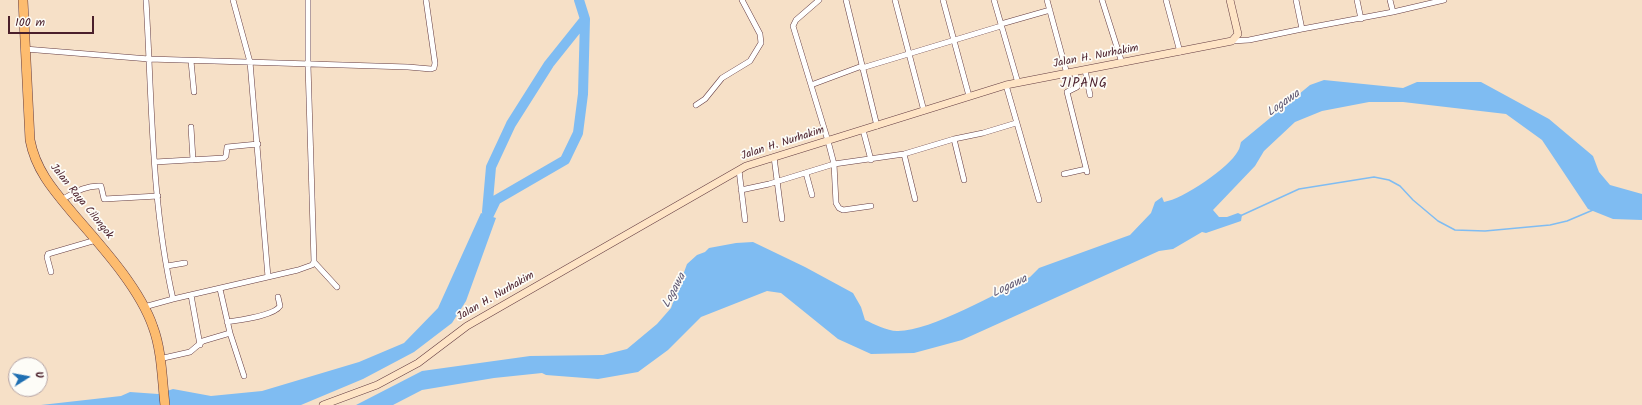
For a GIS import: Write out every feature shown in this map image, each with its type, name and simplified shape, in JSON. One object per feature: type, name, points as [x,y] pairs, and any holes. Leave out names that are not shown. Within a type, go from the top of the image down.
[{"type":"highway","name":"Jalan Raya Cilongok","points":[[23,0],[30,140],[33,155],[44,179],[96,240],[127,280],[144,308],[153,326],[166,405]]},
{"type":"main road","points":[[1230,0],[1238,34],[1232,41]]},
{"type":"main road","name":"Jalan H. Nurhakim","points":[[323,405],[377,385],[418,363],[467,326],[667,213],[739,170],[774,157],[1006,85],[1232,41]]},
{"type":"street","points":[[146,0],[158,196],[166,266],[174,299]]},
{"type":"street","points":[[233,0],[250,62],[268,278]]},
{"type":"street","points":[[308,0],[308,65],[314,262],[337,287]]},
{"type":"street","points":[[25,49],[191,61],[434,68],[433,49],[426,0]]},
{"type":"street","points":[[696,105],[705,99],[722,78],[750,61],[761,43],[760,34],[742,0]]},
{"type":"street","points":[[819,0],[796,20],[793,26],[834,164],[836,204],[843,210],[871,206]]},
{"type":"street","points":[[846,0],[877,126]]},
{"type":"street","points":[[895,0],[924,111]]},
{"type":"street","points":[[943,0],[969,96]]},
{"type":"street","points":[[994,0],[1018,83]]},
{"type":"street","points":[[1047,0],[1067,74]]},
{"type":"street","points":[[1102,0],[1122,62]]},
{"type":"street","points":[[1166,0],[1180,52]]},
{"type":"street","points":[[1296,0],[1302,28]]},
{"type":"street","points":[[1357,0],[1361,18]]},
{"type":"street","points":[[1390,0],[1392,12]]},
{"type":"street","points":[[1232,41],[1249,40],[1302,28],[1392,12],[1424,2],[1444,0]]},
{"type":"street","points":[[811,85],[862,67],[1050,10]]},
{"type":"street","points":[[191,61],[194,92]]},
{"type":"street","points":[[1085,70],[1090,95]]},
{"type":"street","points":[[1064,174],[1086,171],[1067,92],[1077,87],[1075,72]]},
{"type":"street","points":[[1006,85],[1039,200]]},
{"type":"street","points":[[741,190],[778,181],[834,164],[871,160],[904,154],[954,139],[983,134],[1016,124]]},
{"type":"street","points":[[191,127],[193,160]]},
{"type":"street","points":[[863,130],[871,160]]},
{"type":"street","points":[[954,139],[964,180]]},
{"type":"street","points":[[155,162],[224,158],[226,156],[227,147],[258,144]]},
{"type":"street","points":[[904,154],[915,199]]},
{"type":"street","points":[[774,157],[782,219]]},
{"type":"street","points":[[739,170],[745,220]]},
{"type":"street","points":[[806,172],[812,195]]},
{"type":"street","points":[[61,200],[83,188],[94,186],[101,186],[104,199],[158,196]]},
{"type":"street","points":[[51,272],[47,257],[48,254],[96,240]]},
{"type":"street","points":[[144,308],[174,299],[307,268],[314,262]]},
{"type":"street","points":[[166,266],[185,264]]},
{"type":"street","points":[[220,289],[230,333],[244,376]]},
{"type":"street","points":[[191,296],[200,344]]},
{"type":"street","points":[[227,322],[277,310],[280,306],[278,297]]},
{"type":"street","points":[[159,359],[190,352],[208,339],[230,333]]},
{"type":"water","points":[[1324,80],[1403,88],[1417,82],[1481,82],[1549,119],[1593,156],[1599,172],[1610,185],[1642,194],[1642,220],[1613,219],[1588,209],[1542,140],[1506,114],[1403,102],[1369,102],[1322,111],[1295,122],[1264,151],[1255,166],[1213,210],[1219,217],[1227,217],[1238,213],[1242,215],[1241,221],[1206,233],[1202,232],[1173,249],[1159,251],[962,340],[914,353],[871,354],[838,339],[781,293],[767,291],[701,317],[668,350],[638,372],[598,379],[546,375],[542,373],[494,378],[422,390],[393,405],[356,405],[422,371],[530,356],[603,355],[627,349],[657,324],[671,308],[687,264],[697,255],[705,252],[709,248],[736,243],[753,242],[805,267],[853,293],[861,307],[865,320],[876,325],[889,330],[897,331],[911,330],[927,325],[983,301],[1030,277],[1039,268],[1130,235],[1151,213],[1155,202],[1162,197],[1164,202],[1172,200],[1205,182],[1233,158],[1239,150],[1241,142],[1310,85]]},
{"type":"water","points":[[481,213],[496,218],[466,301],[452,323],[414,352],[363,379],[301,405],[41,405],[121,396],[130,392],[158,394],[173,389],[211,396],[262,391],[359,362],[404,343],[438,308]]},
{"type":"waterway","points":[[483,227],[496,200],[565,160],[578,133],[583,94],[585,19],[579,0]]},
{"type":"waterway","points":[[487,212],[491,167],[511,124],[549,64],[585,19]]},
{"type":"waterway","points":[[1240,216],[1299,189],[1374,177],[1389,180],[1400,186],[1413,200],[1438,221],[1455,230],[1485,231],[1550,225],[1567,221],[1593,210]]},
{"type":"district","name":"JIPANG","points":[[1084,85]]},
{"type":"water label","name":"Logawa","points":[[1284,104]]},
{"type":"water label","name":"Logawa","points":[[1010,287]]},
{"type":"water label","name":"Logawa","points":[[675,291]]}]
